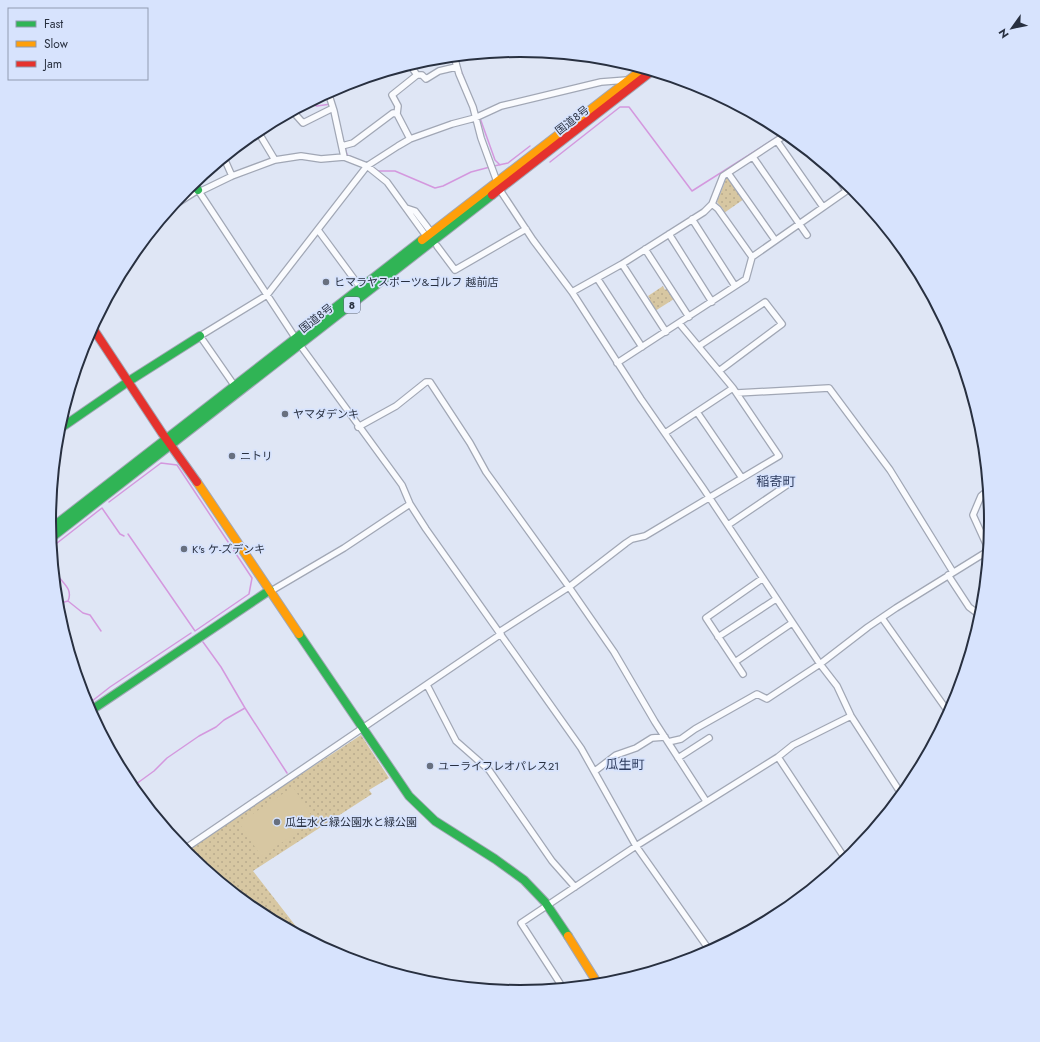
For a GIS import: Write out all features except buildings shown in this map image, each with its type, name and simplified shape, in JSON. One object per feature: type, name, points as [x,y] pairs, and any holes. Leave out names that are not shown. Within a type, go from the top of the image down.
[{"type":"main road","name":"国道8号","points":[[56,524],[360,287],[427,232],[496,182],[638,72]]},
{"type":"main road","name":"国道8号","points":[[56,534],[647,75]]},
{"type":"main road","points":[[96,333],[409,796],[425,814],[441,827],[523,879],[547,906],[595,979]]},
{"type":"main road","points":[[66,424],[129,381],[200,336]]},
{"type":"main road","points":[[95,708],[270,590]]},
{"type":"street","points":[[455,62],[473,107],[475,118],[500,190],[526,229],[572,292],[792,623],[837,686],[851,716],[898,789]]},
{"type":"street","points":[[410,138],[397,114],[398,106],[392,95],[417,75],[422,74],[426,79],[439,71],[456,67]]},
{"type":"street","points":[[413,70],[417,75]]},
{"type":"street","points":[[234,385],[200,336],[266,295],[367,166],[410,138],[475,118],[501,106],[601,82],[627,80]]},
{"type":"street","points":[[330,98],[344,157]]},
{"type":"street","points":[[296,115],[303,123],[333,108]]},
{"type":"street","points":[[342,146],[353,143],[393,113],[397,114]]},
{"type":"street","points":[[261,136],[275,160]]},
{"type":"street","points":[[572,292],[622,264],[704,212],[712,204],[723,176],[782,138]]},
{"type":"street","points":[[777,141],[823,207]]},
{"type":"street","points":[[198,187],[275,160],[301,156],[321,159],[344,157],[367,166],[387,182],[427,232]]},
{"type":"street","points":[[752,157],[807,235]]},
{"type":"street","points":[[226,162],[232,176]]},
{"type":"street","points":[[728,173],[775,240]]},
{"type":"street","points":[[196,189],[300,345],[358,427],[402,485],[410,504],[426,529],[595,771],[636,846],[706,946]]},
{"type":"street","points":[[618,363],[746,279],[752,257],[846,191]]},
{"type":"street","points":[[712,204],[718,209],[752,257]]},
{"type":"street","points":[[692,220],[735,286]]},
{"type":"street","points":[[437,246],[455,270],[526,229]]},
{"type":"street","points":[[318,230],[360,287]]},
{"type":"street","points":[[669,234],[712,302]]},
{"type":"street","points":[[646,249],[689,317]]},
{"type":"street","points":[[622,264],[666,332]]},
{"type":"street","points":[[597,278],[642,347]]},
{"type":"street","points":[[699,346],[765,302],[782,324],[719,371]]},
{"type":"street","points":[[189,846],[428,685],[500,633],[569,587],[632,539],[645,536],[779,456],[737,393],[679,323]]},
{"type":"street","points":[[358,427],[396,406],[426,382],[430,382],[470,443],[486,472],[614,652],[666,740],[706,801]]},
{"type":"street","points":[[665,433],[733,388]]},
{"type":"street","points":[[737,393],[829,388],[890,470],[951,573],[969,607],[975,612]]},
{"type":"street","points":[[697,412],[742,478]]},
{"type":"street","points":[[728,525],[787,485]]},
{"type":"street","points":[[983,494],[972,515],[983,539]]},
{"type":"street","points":[[270,590],[344,548],[410,504]]},
{"type":"street","points":[[595,771],[616,755],[636,748],[652,738],[666,740],[681,739],[695,729],[757,694],[767,699],[820,664],[882,618],[983,554]]},
{"type":"street","points":[[743,674],[706,618],[763,578]]},
{"type":"street","points":[[718,637],[776,599]]},
{"type":"street","points":[[882,618],[945,707]]},
{"type":"street","points":[[735,662],[792,623]]},
{"type":"street","points":[[428,685],[456,741],[489,770],[552,861],[575,887]]},
{"type":"street","points":[[560,983],[521,923],[706,801],[778,758],[793,745],[851,716]]},
{"type":"street","points":[[678,758],[709,738]]},
{"type":"street","points":[[778,758],[842,854]]},
{"type":"shaded area","points":[[726,179],[730,179],[744,199],[724,213],[723,209],[717,202]]},
{"type":"shaded area","points":[[663,286],[665,290],[667,288],[674,299],[655,311],[648,300],[650,299],[648,296]]},
{"type":"shaded area","points":[[361,735],[389,778],[369,790],[372,794],[253,871],[297,928],[262,907],[238,889],[214,870],[190,847]]},
{"type":"shaded area","name":"瓜生水と緑公園水と緑公園","points":[[293,787],[315,821],[261,856],[239,823]]},
{"type":"waterway","points":[[460,68],[465,81]]},
{"type":"waterway","points":[[315,105],[331,104]]},
{"type":"waterway","points":[[334,105],[344,143]]},
{"type":"waterway","points":[[475,105],[478,114]]},
{"type":"waterway","points":[[550,162],[620,107],[629,107],[692,191],[779,136]]},
{"type":"waterway","points":[[480,118],[495,160],[500,165]]},
{"type":"waterway","points":[[494,166],[508,163],[530,146]]},
{"type":"waterway","points":[[345,147],[347,155],[368,164]]},
{"type":"waterway","points":[[375,169],[378,171],[395,171],[435,188],[443,186],[471,172],[490,167]]},
{"type":"waterway","points":[[109,502],[161,463],[177,465],[252,578],[249,594],[195,631],[128,534]]},
{"type":"waterway","points":[[57,543],[102,508],[120,534],[124,536]]},
{"type":"waterway","points":[[60,578],[69,590],[68,601]]},
{"type":"waterway","points":[[63,602],[68,601],[83,613],[90,615],[101,631]]},
{"type":"waterway","points":[[92,701],[110,687],[191,633]]},
{"type":"waterway","points":[[203,642],[221,667],[245,708]]},
{"type":"waterway","points":[[137,783],[154,771],[167,758],[199,736],[245,708],[287,773]]},
{"type":"tunnel","points":[[424,228],[430,236]]},
{"type":"traffic: fast","points":[[56,534],[492,195]]},
{"type":"traffic: fast","points":[[56,524],[422,240]]},
{"type":"traffic: fast","points":[[66,424],[129,381],[200,336]]},
{"type":"traffic: fast","points":[[95,708],[270,590]]},
{"type":"traffic: fast","points":[[299,634],[409,796],[435,821],[495,859],[524,880],[545,902],[568,936]]},
{"type":"traffic: slow","points":[[422,240],[638,73]]},
{"type":"traffic: slow","points":[[197,482],[299,634]]},
{"type":"traffic: slow","points":[[568,936],[595,979]]},
{"type":"traffic: jam","points":[[492,195],[647,75]]},
{"type":"traffic: jam","points":[[96,333],[162,433],[197,482]]},
{"type":"place","name":"ヒマラヤスポーツ&ゴルフ 越前店","points":[[326,282]]},
{"type":"place","name":"ヤマダデンキ","points":[[285,414]]},
{"type":"place","name":"ニトリ","points":[[232,456]]},
{"type":"place","name":"K's ケ-ズデンキ","points":[[184,549]]},
{"type":"place","name":"ユーライフレオパレス21","points":[[430,766]]},
{"type":"place","name":"瓜生水と緑公園水と緑公園","points":[[277,822]]},
{"type":"district","name":"稲寄町","points":[[776,481]]},
{"type":"district","name":"瓜生町","points":[[625,764]]}]
